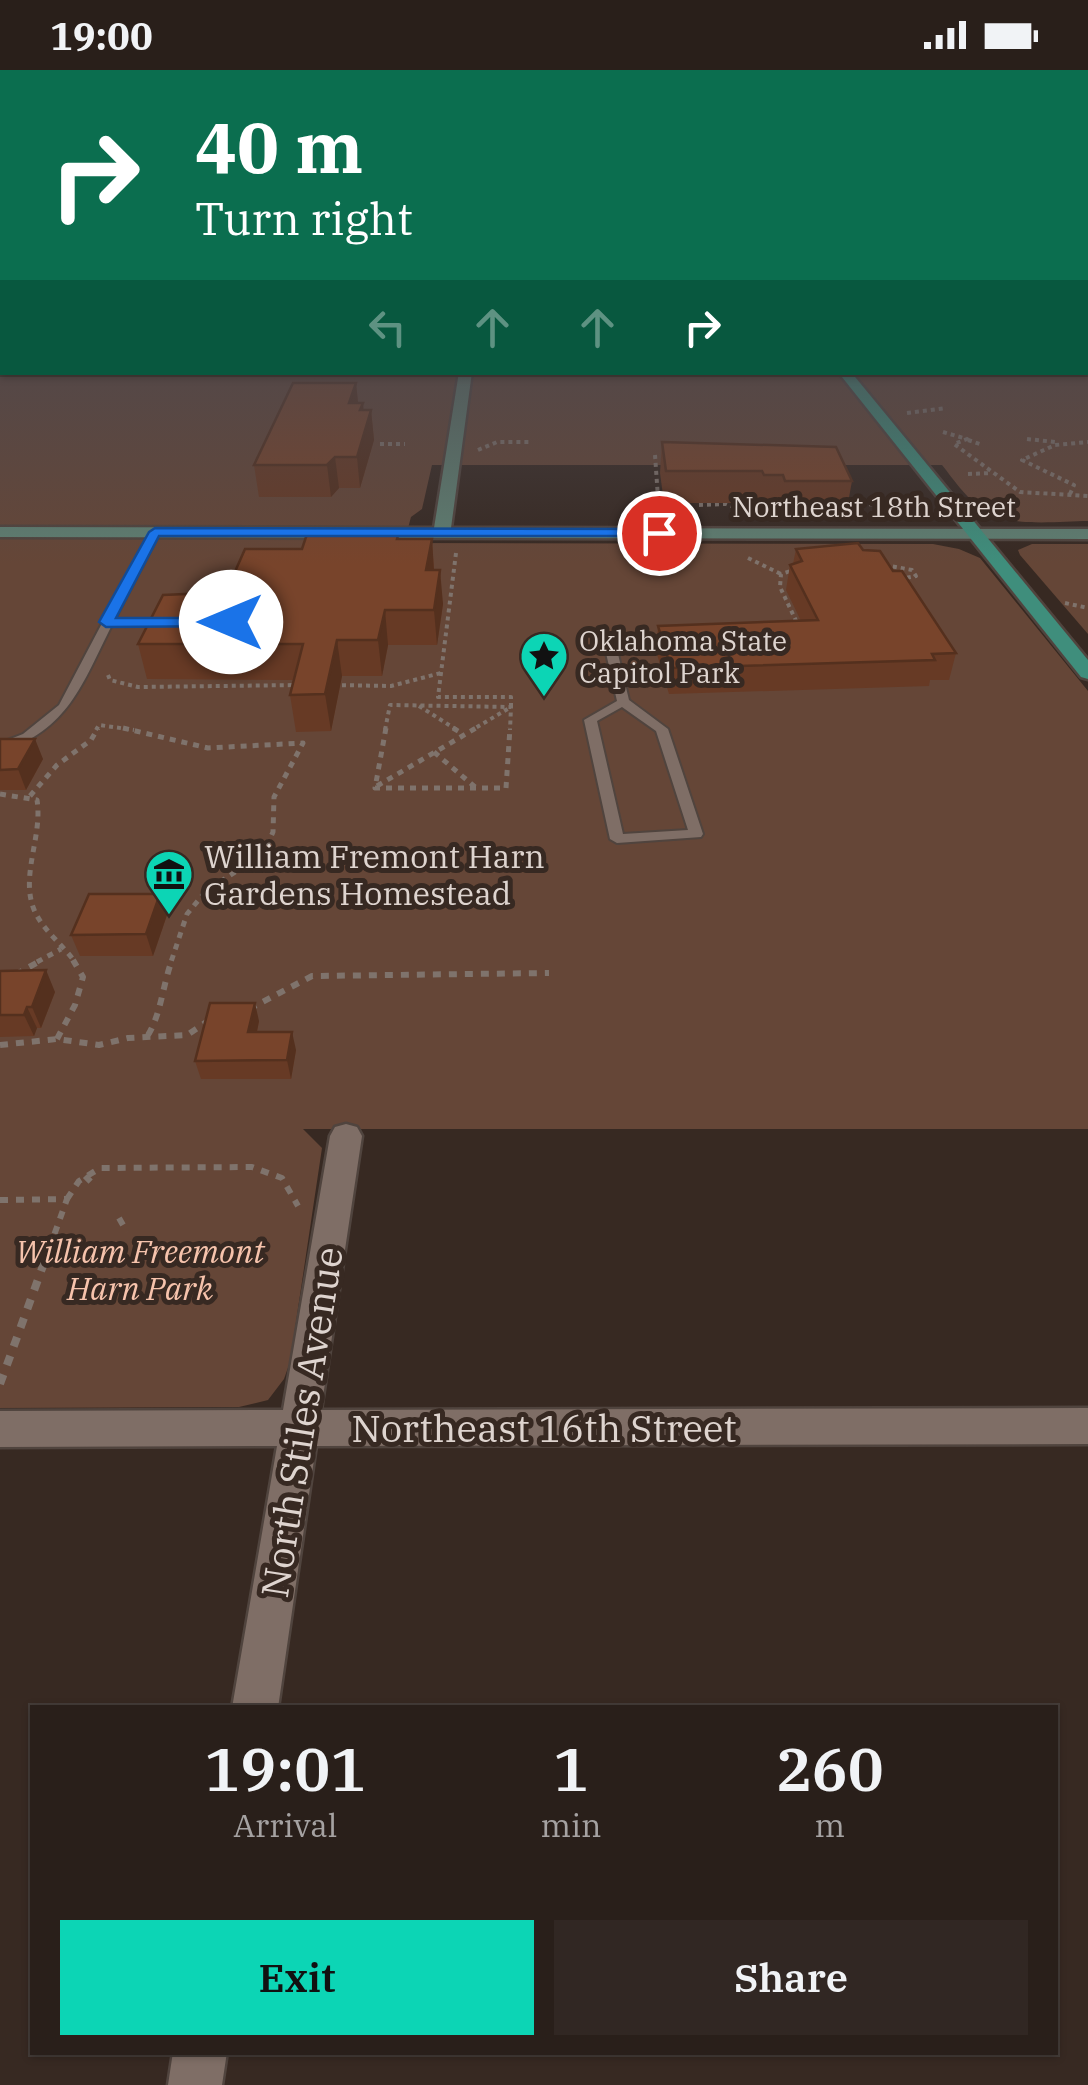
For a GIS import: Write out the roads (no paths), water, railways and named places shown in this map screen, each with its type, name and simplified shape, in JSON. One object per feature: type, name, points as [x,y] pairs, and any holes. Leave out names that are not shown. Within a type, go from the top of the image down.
[{"type":"main road","points":[[847,376],[1088,673]]},
{"type":"street","points":[[442,533],[465,376]]},
{"type":"street","name":"Northeast 18th Street","points":[[0,532],[1088,534]]},
{"type":"street","name":"North Stiles Avenue","points":[[256,1705],[346,1136]]},
{"type":"street","name":"Northeast 16th Street","points":[[0,1428],[1088,1426]]},
{"type":"street","points":[[195,2085],[200,2055]]},
{"type":"lane","points":[[0,748],[27,736],[57,715],[155,532]]},
{"type":"lane","points":[[106,622],[178,622]]},
{"type":"lane","points":[[620,646],[612,653],[623,702],[662,728],[696,834],[618,839],[590,720],[623,702]]},
{"type":"place","name":"Oklahoma State Capitol Park","points":[[544,698]]},
{"type":"place","name":"William Fremont Harn Gardens Homestead","points":[[169,916]]},
{"type":"park label","name":"William Freemont Harn Park","points":[[140,1270]]}]
